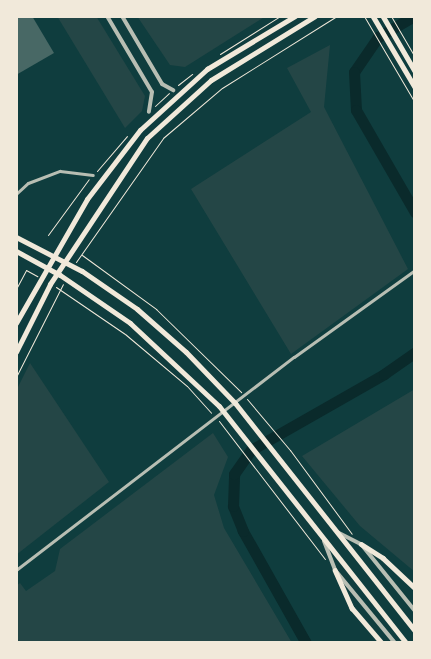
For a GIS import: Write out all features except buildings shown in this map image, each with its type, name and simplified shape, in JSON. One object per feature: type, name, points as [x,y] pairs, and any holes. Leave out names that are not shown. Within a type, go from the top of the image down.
[{"type":"main road","points":[[16,323],[88,199],[121,153],[154,115],[207,69],[295,16]]},
{"type":"main road","points":[[16,352],[50,284],[136,151],[161,123],[225,70],[315,16]]},
{"type":"main road","points":[[383,16],[415,71]]},
{"type":"main road","points":[[374,17],[415,87]]},
{"type":"main road","points":[[16,237],[73,266],[154,324],[234,403],[415,630]]},
{"type":"main road","points":[[16,251],[65,279],[130,323],[224,411],[406,643]]},
{"type":"main road","points":[[361,544],[383,558],[415,588]]},
{"type":"main road","points":[[335,570],[352,608],[382,643]]},
{"type":"street","points":[[107,16],[152,92],[149,112]]},
{"type":"street","points":[[122,16],[162,84],[172,90]]},
{"type":"street","points":[[16,194],[28,183],[60,171],[93,175]]},
{"type":"street","points":[[16,570],[243,396],[415,270]]},
{"type":"street","points":[[333,529],[361,544],[415,612]]},
{"type":"street","points":[[322,536],[335,570],[396,643]]},
{"type":"path","points":[[73,266],[151,151],[181,122],[222,88],[337,16]]},
{"type":"path","points":[[364,16],[415,103]]},
{"type":"path","points":[[391,16],[415,58]]},
{"type":"path","points":[[81,254],[156,309],[232,380],[243,396],[290,450],[361,544]]},
{"type":"path","points":[[16,289],[26,270],[41,278]]},
{"type":"path","points":[[16,377],[65,279]]},
{"type":"path","points":[[50,284],[126,334],[187,386],[229,434],[335,570]]},
{"type":"shaded area","points":[[57,16],[96,16],[145,96],[142,111],[125,128]]},
{"type":"shaded area","points":[[137,16],[266,16],[185,67],[170,65]]},
{"type":"shaded area","points":[[330,45],[324,107],[408,269],[291,354],[191,189],[311,112],[287,68]]},
{"type":"shaded area","points":[[30,363],[109,482],[16,555],[16,391]]},
{"type":"shaded area","points":[[415,389],[415,572],[360,526],[302,456]]},
{"type":"shaded area","points":[[213,433],[228,457],[214,495],[224,528],[292,643],[16,643],[16,586],[20,583],[26,591],[55,571],[60,549]]},
{"type":"waterway","points":[[414,16],[378,37],[354,72],[356,110],[415,212]]},
{"type":"waterway","points":[[306,643],[243,531],[233,506],[234,474],[251,450],[384,374],[415,352]]}]
